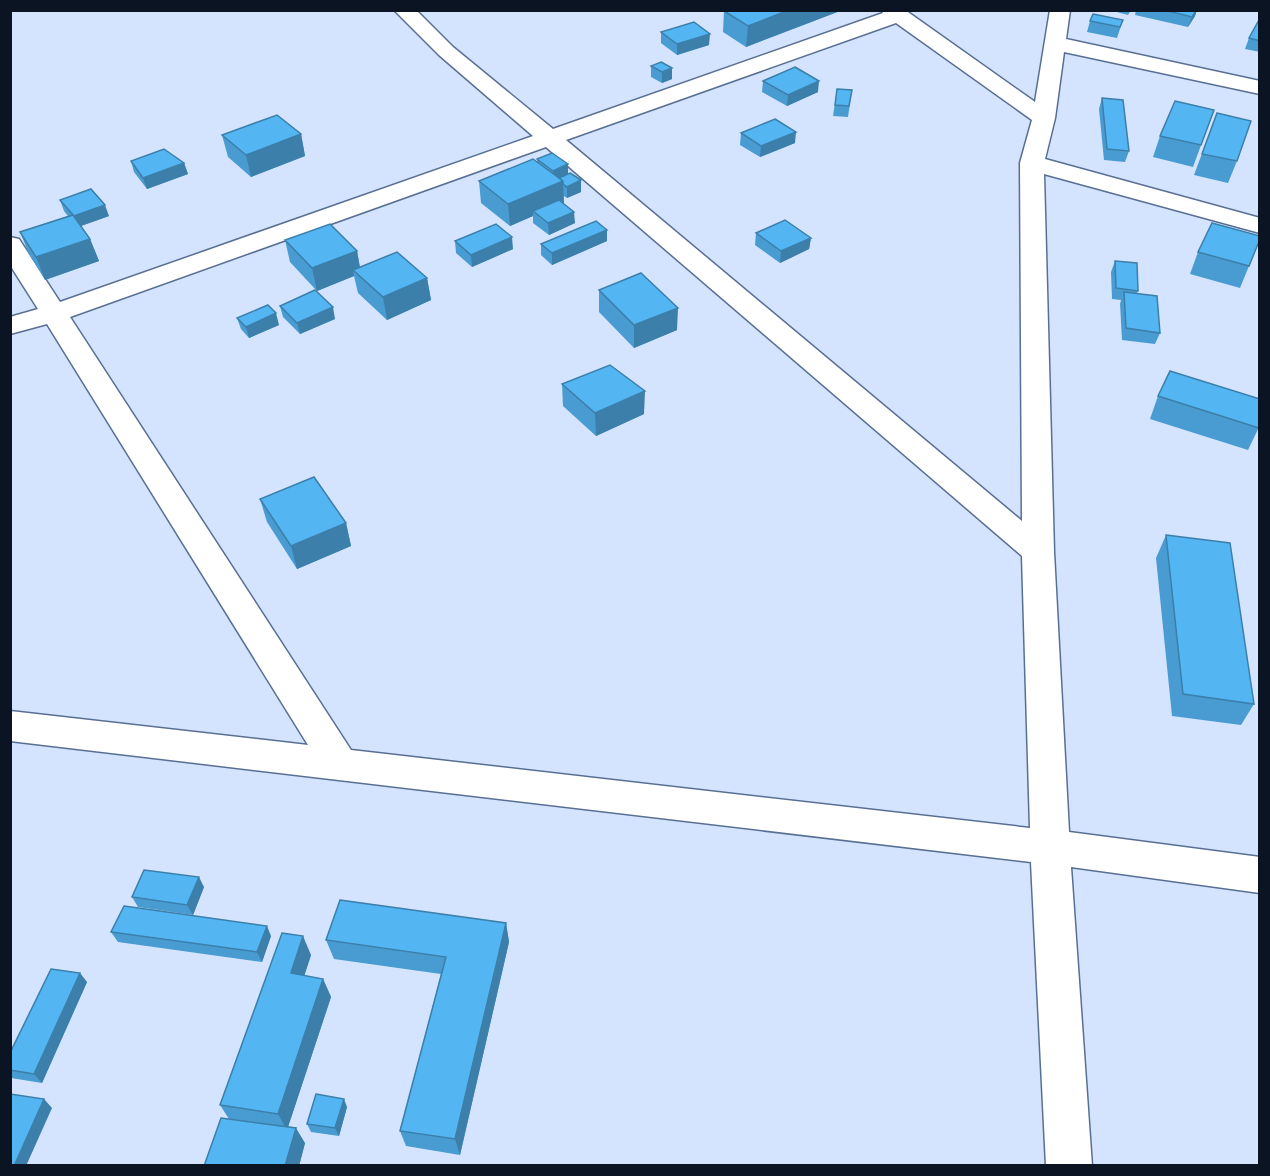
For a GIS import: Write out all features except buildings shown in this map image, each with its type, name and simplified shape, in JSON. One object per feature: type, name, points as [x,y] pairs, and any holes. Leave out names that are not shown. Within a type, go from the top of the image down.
[{"type":"street","points":[[404,10],[446,51],[1038,552]]},
{"type":"street","points":[[1060,10],[1044,118],[1032,163],[1038,552],[1050,847],[1069,1166]]},
{"type":"street","points":[[10,326],[55,313],[550,138],[894,13],[1044,118]]},
{"type":"street","points":[[1054,43],[1260,88]]},
{"type":"street","points":[[1032,163],[1260,226]]},
{"type":"street","points":[[10,244],[340,764]]},
{"type":"street","points":[[10,726],[1050,847],[1260,875]]}]
